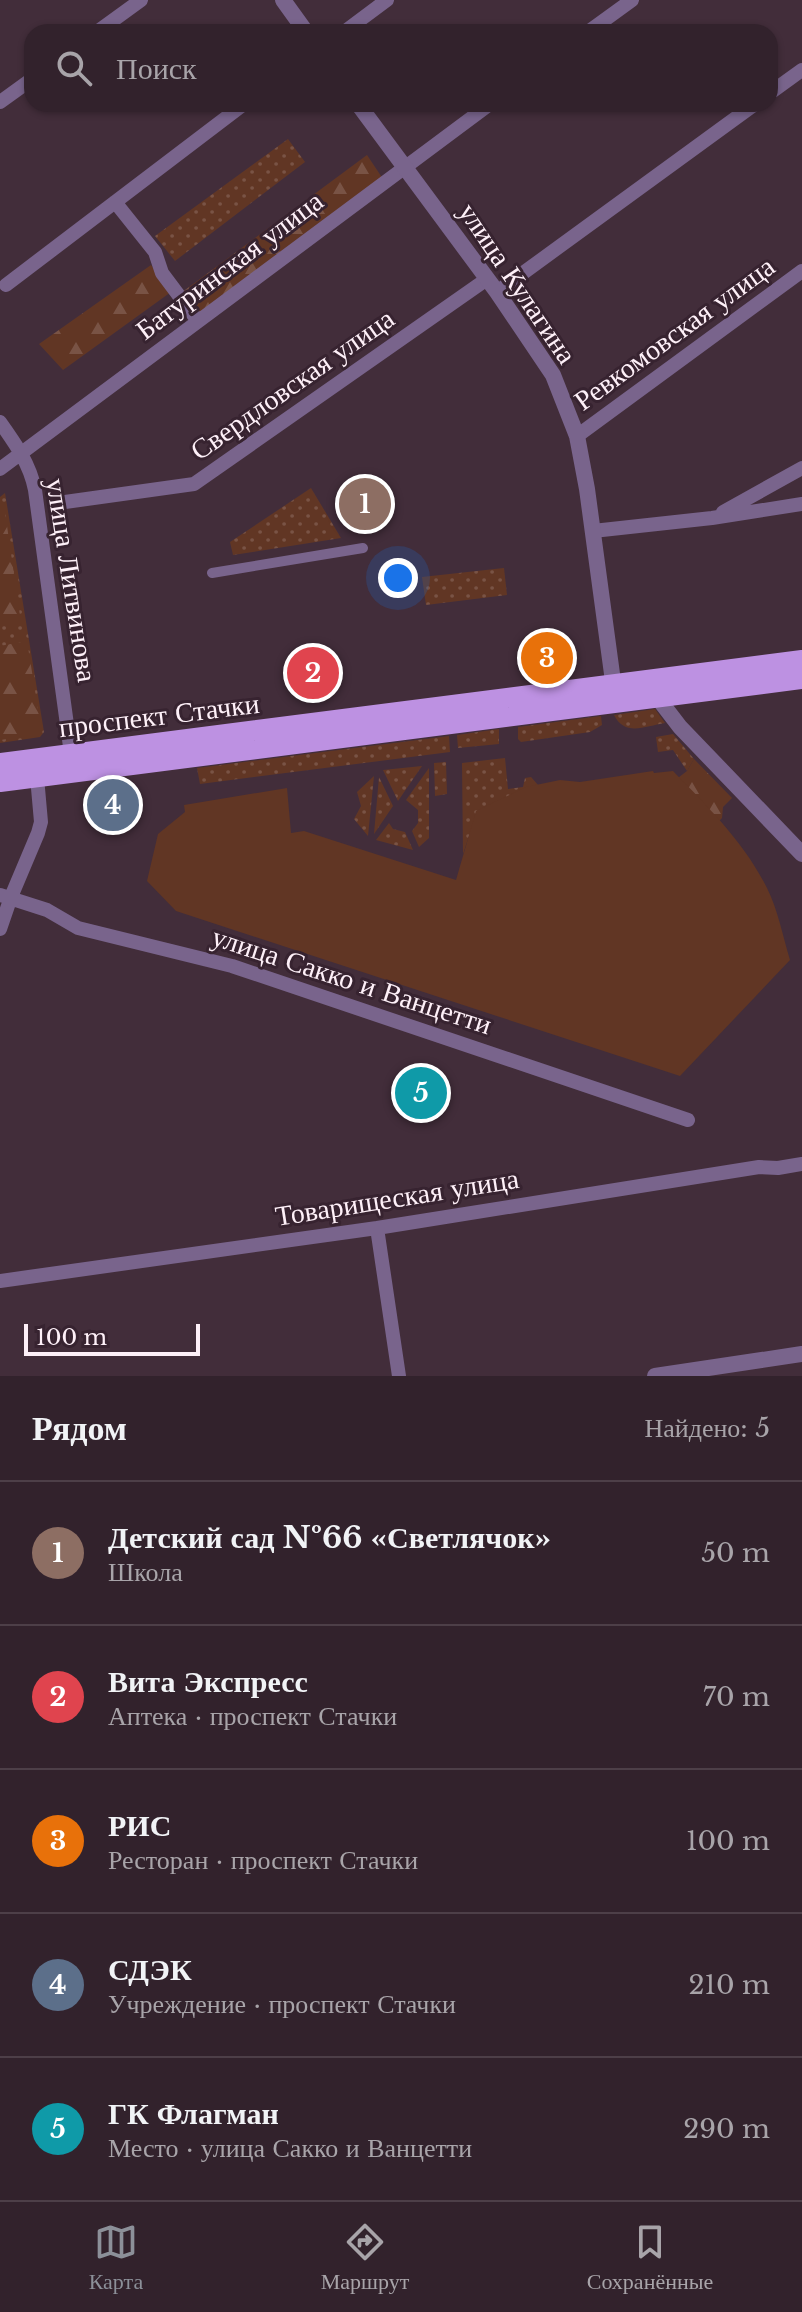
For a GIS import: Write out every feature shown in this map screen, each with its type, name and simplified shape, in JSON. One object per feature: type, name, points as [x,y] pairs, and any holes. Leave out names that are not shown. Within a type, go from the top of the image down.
[{"type":"main road","name":"проспект Стачки","points":[[0,782],[615,693],[802,660]]},
{"type":"main road","name":"проспект Стачки","points":[[0,763],[615,693],[657,697],[802,679]]},
{"type":"street","points":[[108,24],[141,0]]},
{"type":"street","points":[[283,0],[300,24]]},
{"type":"street","points":[[355,24],[387,0]]},
{"type":"street","points":[[599,24],[632,0]]},
{"type":"street","points":[[778,87],[802,70]]},
{"type":"street","points":[[0,102],[24,85]]},
{"type":"street","points":[[6,285],[233,112]]},
{"type":"street","name":"улица Кулагина","points":[[364,112],[492,285],[553,375],[577,436],[615,693]]},
{"type":"street","name":"Батуринская улица","points":[[0,469],[479,112]]},
{"type":"street","name":"Свердловская улица","points":[[65,502],[194,484],[743,112]]},
{"type":"street","points":[[115,202],[155,252],[162,273],[198,321]]},
{"type":"street","name":"Ревкомовская улица","points":[[577,436],[802,271]]},
{"type":"street","name":"улица Литвинова","points":[[0,422],[32,474],[71,754]]},
{"type":"street","points":[[712,518],[802,468]]},
{"type":"street","points":[[593,531],[802,504]]},
{"type":"street","points":[[212,573],[363,548]]},
{"type":"street","points":[[657,697],[680,727],[802,854]]},
{"type":"street","points":[[0,929],[5,896],[34,845],[41,822],[37,777]]},
{"type":"street","name":"улица Сакко и Ванцетти","points":[[5,896],[47,910],[78,928],[232,966],[688,1120]]},
{"type":"street","name":"Товарищеская улица","points":[[0,1281],[377,1228],[690,1177],[802,1164]]},
{"type":"street","points":[[377,1228],[399,1376]]},
{"type":"street","points":[[655,1376],[802,1354]]},
{"type":"green space","points":[[288,139],[305,162],[175,261],[155,236]]},
{"type":"green space","points":[[367,155],[383,179],[199,317],[181,293]]},
{"type":"green space","points":[[151,265],[171,292],[63,370],[39,344]]},
{"type":"green space","points":[[311,488],[341,538],[233,555],[230,542]]},
{"type":"green space","points":[[5,493],[44,732],[40,737],[0,743],[0,497]]},
{"type":"green space","points":[[4,505],[21,623],[0,626],[0,508]]},
{"type":"green space","points":[[504,568],[507,595],[426,605],[422,577]]},
{"type":"green space","points":[[27,641],[42,734],[0,740],[0,646]]},
{"type":"green space","points":[[655,709],[665,723],[630,728],[614,715]]},
{"type":"green space","points":[[601,716],[602,725],[590,732],[521,742],[518,739],[518,727]]},
{"type":"green space","points":[[499,729],[499,744],[458,748],[457,735]]},
{"type":"green space","points":[[673,734],[694,759],[687,771],[673,750],[658,752],[656,737]]},
{"type":"green space","points":[[449,736],[450,752],[200,784],[197,768]]},
{"type":"green space","points":[[505,758],[508,789],[523,787],[525,778],[531,777],[538,785],[469,836],[463,854],[462,763]]},
{"type":"green space","points":[[694,759],[732,798],[723,807],[722,818],[706,835],[674,781],[687,771]]},
{"type":"green space","points":[[446,762],[447,794],[435,796],[434,763]]},
{"type":"green space","points":[[422,766],[398,801],[383,770]]},
{"type":"green space","points":[[429,768],[429,838],[419,847],[412,831],[418,823],[418,810],[406,800]]},
{"type":"green space","points":[[673,771],[748,855],[771,896],[790,960],[680,1076],[176,911],[147,881],[158,834],[185,812],[184,805],[287,788],[291,833],[304,831],[456,880],[476,811],[526,787],[560,780],[580,782]]},
{"type":"green space","points":[[374,776],[368,836],[354,819],[361,806],[357,792]]},
{"type":"green space","points":[[379,777],[393,806],[374,834]]},
{"type":"green space","points":[[389,823],[393,829],[405,832],[413,850],[376,840]]},
{"type":"place","name":"Детский сад №66 «Светлячок»","points":[[365,504]]},
{"type":"place","name":"РИС","points":[[547,658]]},
{"type":"place","name":"Вита Экспресс","points":[[313,673]]},
{"type":"place","name":"СДЭК","points":[[113,805]]},
{"type":"place","name":"ГК Флагман","points":[[421,1093]]}]
